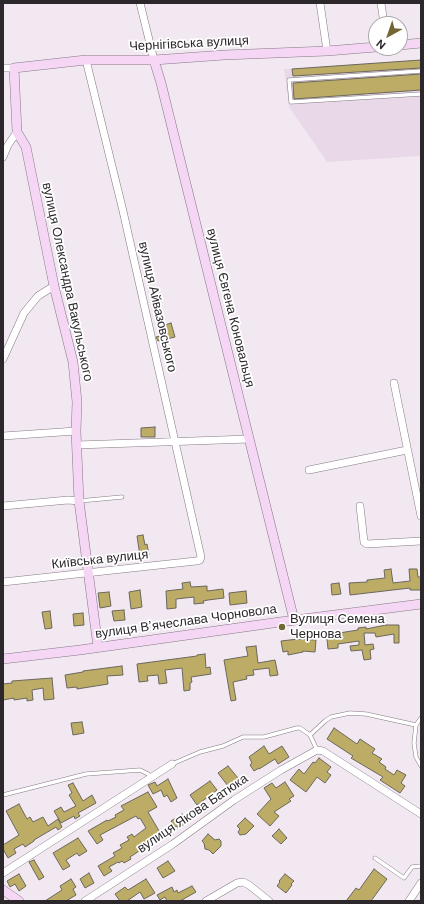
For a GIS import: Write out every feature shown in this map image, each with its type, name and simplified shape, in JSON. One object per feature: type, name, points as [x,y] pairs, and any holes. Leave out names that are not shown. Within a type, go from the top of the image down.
[{"type":"street","name":"вулиця Євгена Коновальця","points":[[140,3],[294,620]]},
{"type":"street","points":[[320,3],[328,51]]},
{"type":"street","points":[[381,3],[383,16]]},
{"type":"street","points":[[408,44],[421,43]]},
{"type":"street","name":"Чернігівська вулиця","points":[[3,68],[86,60],[154,60],[368,48]]},
{"type":"street","name":"вулиця Айвазовського","points":[[86,60],[123,211],[176,442],[201,557],[200,560]]},
{"type":"street","name":"вулиця Олександра Вакульського","points":[[14,68],[17,132],[26,147],[54,286],[73,362],[77,402],[76,431],[78,501],[98,648]]},
{"type":"street","points":[[3,157],[8,145],[17,132]]},
{"type":"street","points":[[3,359],[24,313],[38,296],[54,286]]},
{"type":"street","points":[[394,383],[421,516]]},
{"type":"street","points":[[3,436],[76,431]]},
{"type":"street","points":[[77,445],[249,439]]},
{"type":"street","points":[[309,470],[407,450]]},
{"type":"street","points":[[3,506],[68,500],[78,501]]},
{"type":"street","points":[[360,506],[364,542],[367,544],[421,541]]},
{"type":"street","name":"Київська вулиця","points":[[3,582],[87,574],[200,560]]},
{"type":"street","name":"вулиця Вʼячеслава Чорновола","points":[[3,659],[98,648],[294,620],[421,604]]},
{"type":"street","points":[[317,750],[323,750],[421,814]]},
{"type":"street","name":"вулиця Якова Батюка","points":[[85,901],[173,844],[234,800],[268,778],[317,750]]},
{"type":"street","points":[[3,873],[172,764]]},
{"type":"street","points":[[206,901],[237,883],[243,882],[269,901]]},
{"type":"street","points":[[409,901],[421,883]]},
{"type":"street","points":[[3,890],[18,901]]},
{"type":"lane","points":[[421,71],[289,80],[291,102],[421,94]]},
{"type":"lane","points":[[78,501],[122,497]]},
{"type":"lane","points":[[310,735],[325,720],[331,717],[350,713],[366,714],[416,724]]},
{"type":"lane","points":[[421,718],[416,724],[414,737],[416,757],[421,766]]},
{"type":"lane","points":[[172,764],[200,752],[223,746],[243,737],[264,737],[297,728],[300,728],[310,735],[317,750]]},
{"type":"lane","points":[[3,795],[86,774],[140,770],[151,777]]},
{"type":"lane","points":[[375,858],[404,878],[412,867],[421,866]]},
{"type":"shaded area","points":[[421,60],[421,156],[327,162],[289,107],[284,69]]},
{"type":"building","points":[[421,60],[421,68],[293,76],[292,69]]},
{"type":"building","points":[[421,74],[421,90],[294,99],[293,83]]},
{"type":"building","points":[[171,323],[175,337],[158,341],[156,337],[164,335],[162,326]]},
{"type":"building","points":[[155,427],[155,437],[141,437],[141,428]]},
{"type":"building","points":[[143,535],[145,545],[147,544],[149,555],[140,556],[137,536]]},
{"type":"building","points":[[391,569],[393,583],[410,581],[409,569],[417,569],[418,577],[421,577],[421,590],[410,590],[410,588],[350,595],[349,583],[367,582],[367,580],[385,578],[384,570]]},
{"type":"building","points":[[190,582],[191,587],[207,586],[207,591],[223,589],[224,598],[194,604],[194,597],[176,599],[176,608],[167,609],[166,591],[183,589],[182,583]]},
{"type":"building","points":[[339,583],[341,594],[332,595],[331,584]]},
{"type":"building","points":[[140,590],[142,607],[131,609],[129,592]]},
{"type":"building","points":[[246,591],[247,603],[230,605],[229,593]]},
{"type":"building","points":[[109,592],[111,606],[100,608],[98,593]]},
{"type":"building","points":[[124,610],[125,620],[114,621],[112,611]]},
{"type":"building","points":[[50,611],[52,628],[45,629],[42,612]]},
{"type":"building","points":[[83,613],[84,625],[74,626],[73,614]]},
{"type":"building","points":[[386,625],[399,625],[399,643],[394,643],[394,634],[376,637],[375,633],[364,633],[365,645],[373,644],[374,649],[370,650],[371,659],[364,660],[362,650],[351,651],[350,646],[359,645],[359,641],[338,644],[338,648],[328,649],[327,639],[340,638],[339,633],[358,630],[358,628],[366,627],[366,629]]},
{"type":"building","points":[[298,639],[316,640],[315,652],[303,651],[288,655],[288,651],[283,652],[281,641]]},
{"type":"building","points":[[256,646],[258,663],[275,660],[278,675],[270,676],[269,668],[253,670],[254,675],[246,676],[247,679],[233,682],[236,700],[231,701],[224,660],[248,656],[246,647]]},
{"type":"building","points":[[205,654],[206,668],[210,667],[211,674],[191,677],[192,682],[190,683],[190,690],[184,691],[182,668],[165,670],[167,683],[159,684],[158,675],[147,676],[148,681],[139,682],[137,664]]},
{"type":"building","points":[[122,666],[123,675],[107,676],[108,684],[77,689],[77,687],[67,688],[65,675]]},
{"type":"building","points":[[52,678],[54,699],[44,700],[43,688],[32,690],[33,700],[27,701],[27,698],[14,700],[14,698],[3,700],[3,684],[12,683],[12,681]]},
{"type":"building","points":[[82,722],[84,733],[73,735],[71,723]]},
{"type":"building","points":[[334,728],[357,744],[360,739],[375,749],[372,753],[382,759],[379,762],[386,767],[385,769],[394,775],[397,770],[406,775],[401,783],[405,786],[400,793],[380,780],[383,777],[351,758],[353,756],[327,739]]},
{"type":"building","points":[[264,746],[269,754],[282,746],[289,757],[278,764],[275,759],[254,771],[250,765],[252,763],[249,757]]},
{"type":"building","points":[[319,758],[331,767],[327,772],[331,775],[325,783],[317,777],[306,792],[290,780],[299,769],[304,774],[313,762],[315,763]]},
{"type":"building","points":[[228,766],[238,778],[228,786],[218,773]]},
{"type":"building","points":[[168,779],[177,798],[171,802],[167,795],[164,797],[161,790],[153,794],[148,785],[155,782],[157,786]]},
{"type":"building","points":[[210,781],[217,790],[197,805],[190,795]]},
{"type":"building","points":[[285,782],[294,796],[289,799],[291,801],[274,812],[279,816],[270,826],[257,814],[271,799],[264,788],[272,783],[276,788]]},
{"type":"building","points":[[73,783],[83,801],[92,795],[96,803],[78,813],[80,816],[75,819],[74,816],[61,823],[54,811],[61,807],[64,812],[76,806],[69,795],[72,793],[68,785]]},
{"type":"building","points":[[148,792],[157,807],[148,812],[162,836],[130,857],[131,859],[124,863],[122,861],[119,863],[118,862],[109,867],[112,871],[104,876],[98,866],[115,856],[113,853],[122,848],[120,845],[129,840],[127,837],[132,834],[134,837],[146,828],[140,818],[138,819],[136,816],[100,835],[103,840],[97,844],[88,831],[107,820],[108,821],[116,817],[115,815],[124,810],[121,806]]},
{"type":"building","points":[[19,804],[27,819],[30,817],[33,822],[43,817],[48,826],[58,819],[62,827],[58,830],[56,827],[25,847],[23,844],[14,849],[16,853],[8,858],[3,849],[3,845],[19,835],[6,811]]},
{"type":"building","points":[[182,814],[188,822],[178,828],[177,826],[175,827],[171,821]]},
{"type":"building","points":[[245,818],[254,826],[246,834],[240,835],[238,832],[240,829],[237,826]]},
{"type":"building","points":[[279,829],[287,838],[281,844],[272,836]]},
{"type":"building","points":[[208,834],[215,840],[219,839],[221,841],[221,846],[213,854],[209,850],[205,849],[202,841]]},
{"type":"building","points":[[78,838],[87,851],[79,856],[77,853],[66,860],[70,866],[63,870],[53,853]]},
{"type":"building","points":[[34,860],[44,877],[39,880],[29,862]]},
{"type":"building","points":[[168,861],[175,871],[163,878],[157,868]]},
{"type":"building","points":[[374,869],[387,879],[371,901],[346,901],[356,888],[359,890]]},
{"type":"building","points":[[89,873],[94,883],[85,888],[80,879]]},
{"type":"building","points":[[19,874],[26,886],[19,891],[15,884],[10,887],[7,881]]},
{"type":"building","points":[[285,874],[294,881],[286,893],[277,886]]},
{"type":"building","points":[[71,879],[76,887],[73,889],[76,895],[66,901],[45,901],[62,890],[60,886]]},
{"type":"building","points":[[146,879],[155,893],[144,899],[140,892],[127,901],[120,901],[115,894],[125,887],[128,890]]},
{"type":"building","points":[[192,886],[196,892],[180,901],[167,901],[165,897],[160,900],[157,895],[172,887],[174,892],[177,890],[178,893]]},
{"type":"place","name":"Вулиця Семена Чернова","points":[[282,627]]}]
